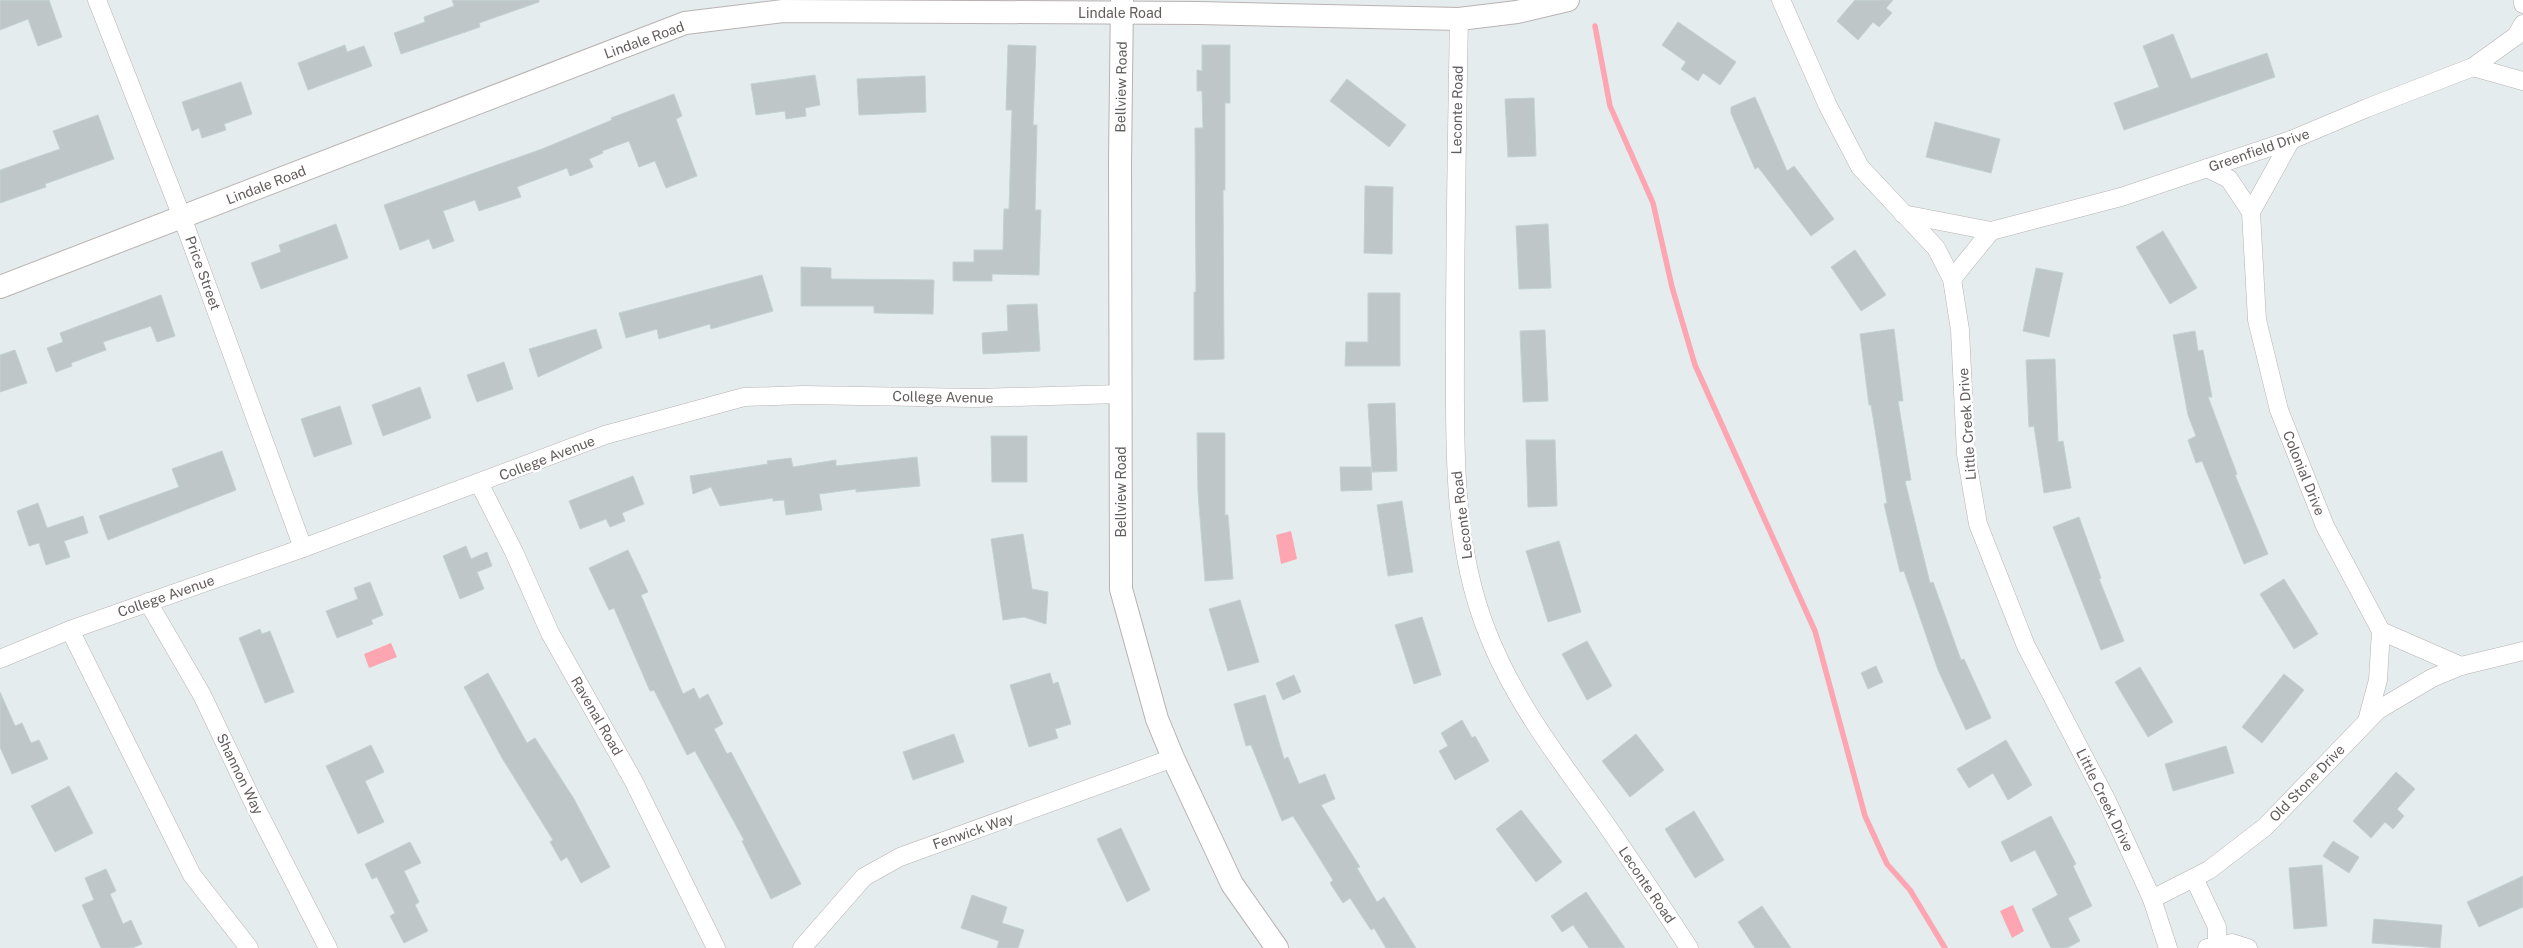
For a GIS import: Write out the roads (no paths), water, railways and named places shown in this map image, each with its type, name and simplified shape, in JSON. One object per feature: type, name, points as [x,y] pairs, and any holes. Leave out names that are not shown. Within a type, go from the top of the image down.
[{"type":"street","name":"Price Street","points":[[96,0],[182,217],[303,548]]},
{"type":"street","name":"Lindale Road","points":[[0,287],[686,23],[783,12],[1122,6],[1459,19],[1516,12],[1542,3],[1568,0]]},
{"type":"street","name":"Little Creek Drive","points":[[1781,0],[1828,106],[1860,167],[1936,248],[1952,279],[1960,330],[1966,454],[1978,524],[2026,646],[2107,801],[2152,899],[2168,948]]},
{"type":"street","name":"Bellview Road","points":[[1122,6],[1121,589],[1158,718],[1174,758],[1232,884],[1277,948]]},
{"type":"street","name":"Leconte Road","points":[[1459,19],[1455,239],[1455,434],[1458,500],[1468,564],[1486,627],[1512,687],[1544,739],[1690,948]]},
{"type":"street","points":[[2473,67],[2516,36],[2523,24]]},
{"type":"street","name":"Greenfield Drive","points":[[1904,214],[1991,231],[2121,197],[2291,140],[2473,67]]},
{"type":"street","points":[[2473,67],[2523,81]]},
{"type":"street","points":[[2207,168],[2229,179],[2251,212],[2291,140]]},
{"type":"street","name":"Colonial Drive","points":[[2251,212],[2257,320],[2279,410],[2325,526],[2381,631]]},
{"type":"street","points":[[1952,279],[1991,231]]},
{"type":"street","name":"College Avenue","points":[[0,659],[70,630],[303,548],[604,436],[744,398],[803,394],[976,398],[1120,394]]},
{"type":"street","name":"Ravenal Road","points":[[479,483],[514,552],[550,633],[633,780],[716,948]]},
{"type":"street","name":"Shannon Way","points":[[148,602],[202,695],[252,800],[328,948]]},
{"type":"street","points":[[70,630],[192,875],[249,948]]},
{"type":"street","points":[[2367,721],[2378,680],[2381,631],[2461,666]]},
{"type":"street","name":"Old Stone Drive","points":[[2152,899],[2209,870],[2265,827],[2378,710],[2432,678],[2461,666],[2523,651]]},
{"type":"street","name":"Fenwick Way","points":[[802,948],[864,877],[900,857],[1174,758]]},
{"type":"street","points":[[2194,878],[2217,927],[2212,946],[2232,943],[2248,948]]},
{"type":"waterway","points":[[1595,26],[1610,106],[1653,203],[1672,287],[1695,365],[1815,631],[1865,816],[1887,864],[1910,890],[1945,948]]}]
